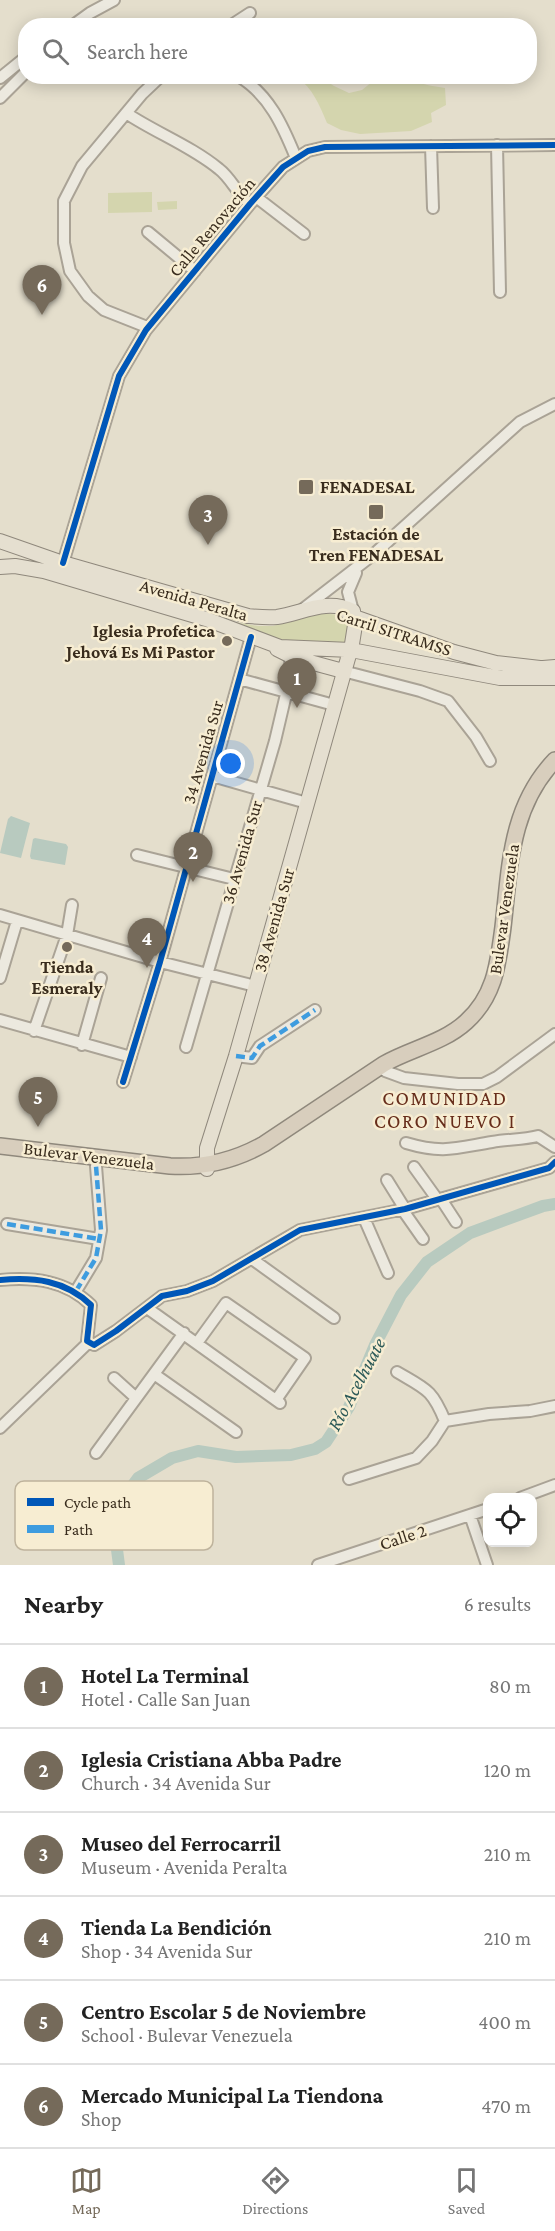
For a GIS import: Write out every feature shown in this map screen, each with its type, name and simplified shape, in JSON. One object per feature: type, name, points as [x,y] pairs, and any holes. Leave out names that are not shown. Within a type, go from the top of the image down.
[{"type":"highway","name":"Bulevar Venezuela","points":[[0,1146],[125,1162],[206,1167],[234,1158],[264,1144],[384,1064],[453,1032],[478,1009],[488,995],[496,975],[513,844],[521,814],[529,794],[555,760]]},
{"type":"highway","name":"Bulevar Venezuela","points":[[0,1155],[150,1172],[188,1173],[225,1168],[271,1148],[385,1071],[466,1032],[483,1016],[494,999],[504,968],[519,852],[525,824],[538,792],[555,771]]},
{"type":"highway","points":[[188,1173],[206,1167],[225,1168]]},
{"type":"main road","name":"Avenida Peralta","points":[[0,541],[63,566],[248,616],[277,617],[321,606],[333,606],[353,614]]},
{"type":"main road","name":"Carril SITRAMSS","points":[[0,546],[212,615],[273,641],[352,647],[479,666],[516,669],[555,667]]},
{"type":"main road","name":"Carril SITRAMSS","points":[[0,561],[63,566]]},
{"type":"main road","name":"Avenida Peralta","points":[[0,567],[15,566],[44,571],[206,618],[270,645],[290,657],[344,671]]},
{"type":"main road","name":"Carril SITRAMSS","points":[[212,615],[261,623],[283,621],[328,611],[353,614],[454,652],[496,663],[540,668]]},
{"type":"main road","points":[[344,671],[355,634],[353,614]]},
{"type":"main road","name":"Avenida Peralta","points":[[270,645],[293,648],[352,647]]},
{"type":"main road","points":[[352,647],[500,678],[555,678]]},
{"type":"main road","name":"38 Avenida Sur","points":[[206,1167],[207,1148],[236,1056],[344,671]]},
{"type":"street","points":[[83,18],[114,0]]},
{"type":"street","points":[[242,18],[250,13]]},
{"type":"street","points":[[0,78],[18,63]]},
{"type":"street","points":[[0,98],[18,80]]},
{"type":"street","points":[[147,327],[104,310],[88,296],[70,271],[63,243],[63,201],[82,166],[153,84]]},
{"type":"street","points":[[250,84],[264,97],[284,129],[296,158]]},
{"type":"street","points":[[126,113],[209,161],[222,171],[239,196],[253,200],[304,234]]},
{"type":"street","points":[[497,145],[500,292]]},
{"type":"street","name":"Calle Renovación","points":[[63,566],[119,376],[147,327],[283,167],[296,158],[325,147],[555,145]]},
{"type":"street","points":[[431,146],[433,208]]},
{"type":"street","points":[[148,232],[195,271]]},
{"type":"street","points":[[297,612],[359,567],[520,422],[555,404]]},
{"type":"street","points":[[353,614],[348,592],[359,567]]},
{"type":"street","name":"34 Avenida Sur","points":[[123,1082],[160,962],[251,637]]},
{"type":"street","name":"36 Avenida Sur","points":[[186,1047],[287,692],[291,673],[290,657]]},
{"type":"street","points":[[344,671],[448,701],[476,737],[490,761]]},
{"type":"street","points":[[239,680],[334,705]]},
{"type":"street","points":[[212,776],[307,803]]},
{"type":"street","points":[[137,855],[234,879]]},
{"type":"street","points":[[34,1031],[67,935],[72,905]]},
{"type":"street","points":[[0,915],[160,962],[255,986]]},
{"type":"street","points":[[0,978],[17,921]]},
{"type":"street","points":[[82,1045],[101,978]]},
{"type":"street","points":[[236,1056],[252,1058],[260,1046],[315,1010]]},
{"type":"street","points":[[0,1020],[131,1057]]},
{"type":"street","points":[[385,1071],[404,1078],[458,1084],[483,1083],[497,1077],[555,1034]]},
{"type":"street","points":[[405,1143],[448,1150],[494,1142],[525,1140],[538,1136],[555,1147]]},
{"type":"street","points":[[88,1343],[94,1345],[162,1296],[208,1283],[300,1230],[403,1209],[549,1168],[555,1162]]},
{"type":"street","points":[[76,1291],[96,1258],[101,1230],[96,1166]]},
{"type":"street","points":[[414,1167],[456,1222]]},
{"type":"street","points":[[387,1180],[423,1239]]},
{"type":"street","points":[[364,1218],[388,1273]]},
{"type":"street","points":[[7,1224],[99,1239]]},
{"type":"street","points":[[252,1259],[334,1318]]},
{"type":"street","points":[[0,1280],[37,1279],[55,1283],[76,1291],[92,1305],[88,1343],[0,1428]]},
{"type":"street","points":[[147,1308],[278,1401],[305,1358],[226,1303],[197,1343]]},
{"type":"street","points":[[96,1453],[184,1333]]},
{"type":"street","points":[[396,1372],[429,1390],[445,1421]]},
{"type":"street","points":[[154,1374],[236,1432]]},
{"type":"street","points":[[114,1378],[135,1397]]},
{"type":"street","points":[[349,1479],[416,1458],[432,1441],[445,1421],[555,1406]]},
{"type":"street","points":[[532,1493],[555,1485]]},
{"type":"street","name":"Calle 2","points":[[322,1564],[483,1511]]},
{"type":"street","points":[[470,1515],[487,1565]]},
{"type":"green space","points":[[305,84],[331,84],[349,93],[362,90],[369,84],[425,84],[445,88],[446,105],[431,113],[432,122],[411,131],[360,134],[341,130],[327,123]]},
{"type":"green space","points":[[152,192],[152,212],[108,213],[108,193]]},
{"type":"green space","points":[[177,201],[177,209],[158,210],[157,202]]},
{"type":"green space","points":[[323,613],[338,615],[349,621],[348,641],[320,645],[290,642],[234,622],[273,626]]},
{"type":"shaded area","points":[[11,816],[30,823],[21,858],[0,853],[8,819]]},
{"type":"shaded area","points":[[35,838],[66,844],[68,847],[65,865],[31,859]]},
{"type":"waterway","name":"Río Acelhuate","points":[[136,1481],[172,1458],[198,1451],[236,1457],[291,1455],[315,1449],[326,1442],[349,1407],[375,1345],[401,1295],[427,1262],[470,1233],[543,1206],[555,1204]]},
{"type":"waterway","name":"Río Acelhuate","points":[[117,1550],[119,1565]]},
{"type":"marked path","points":[[236,1056],[252,1058],[260,1046],[315,1010]]},
{"type":"marked path","points":[[76,1291],[96,1258],[101,1230],[96,1166]]},
{"type":"marked path","points":[[7,1224],[99,1239]]},
{"type":"cycle path","points":[[63,563],[119,376],[146,330],[283,167],[308,151],[325,147],[555,145]]},
{"type":"cycle path","points":[[123,1082],[160,962],[251,637]]},
{"type":"cycle path","points":[[0,1280],[37,1280],[71,1290],[91,1305],[87,1341],[94,1345],[162,1296],[187,1291],[213,1281],[300,1230],[405,1209],[549,1168],[555,1162]]},
{"type":"place","name":"Mercado Municipal La Tiendona","points":[[42,315]]},
{"type":"place","name":"FENADESAL","points":[[306,487]]},
{"type":"place","name":"Estación de Tren FENADESAL","points":[[376,512]]},
{"type":"place","name":"Museo del Ferrocarril","points":[[208,545]]},
{"type":"place","name":"Iglesia Profetica Jehová Es Mi Pastor","points":[[227,641]]},
{"type":"place","name":"Hotel La Terminal","points":[[297,708]]},
{"type":"place","name":"Iglesia Cristiana Abba Padre","points":[[193,882]]},
{"type":"place","name":"Tienda Esmeraly","points":[[67,947]]},
{"type":"place","name":"Tienda La Bendición","points":[[147,968]]},
{"type":"place","name":"Centro Escolar 5 de Noviembre","points":[[38,1127]]},
{"type":"district","name":"COMUNIDAD CORO NUEVO I","points":[[445,1110]]}]
